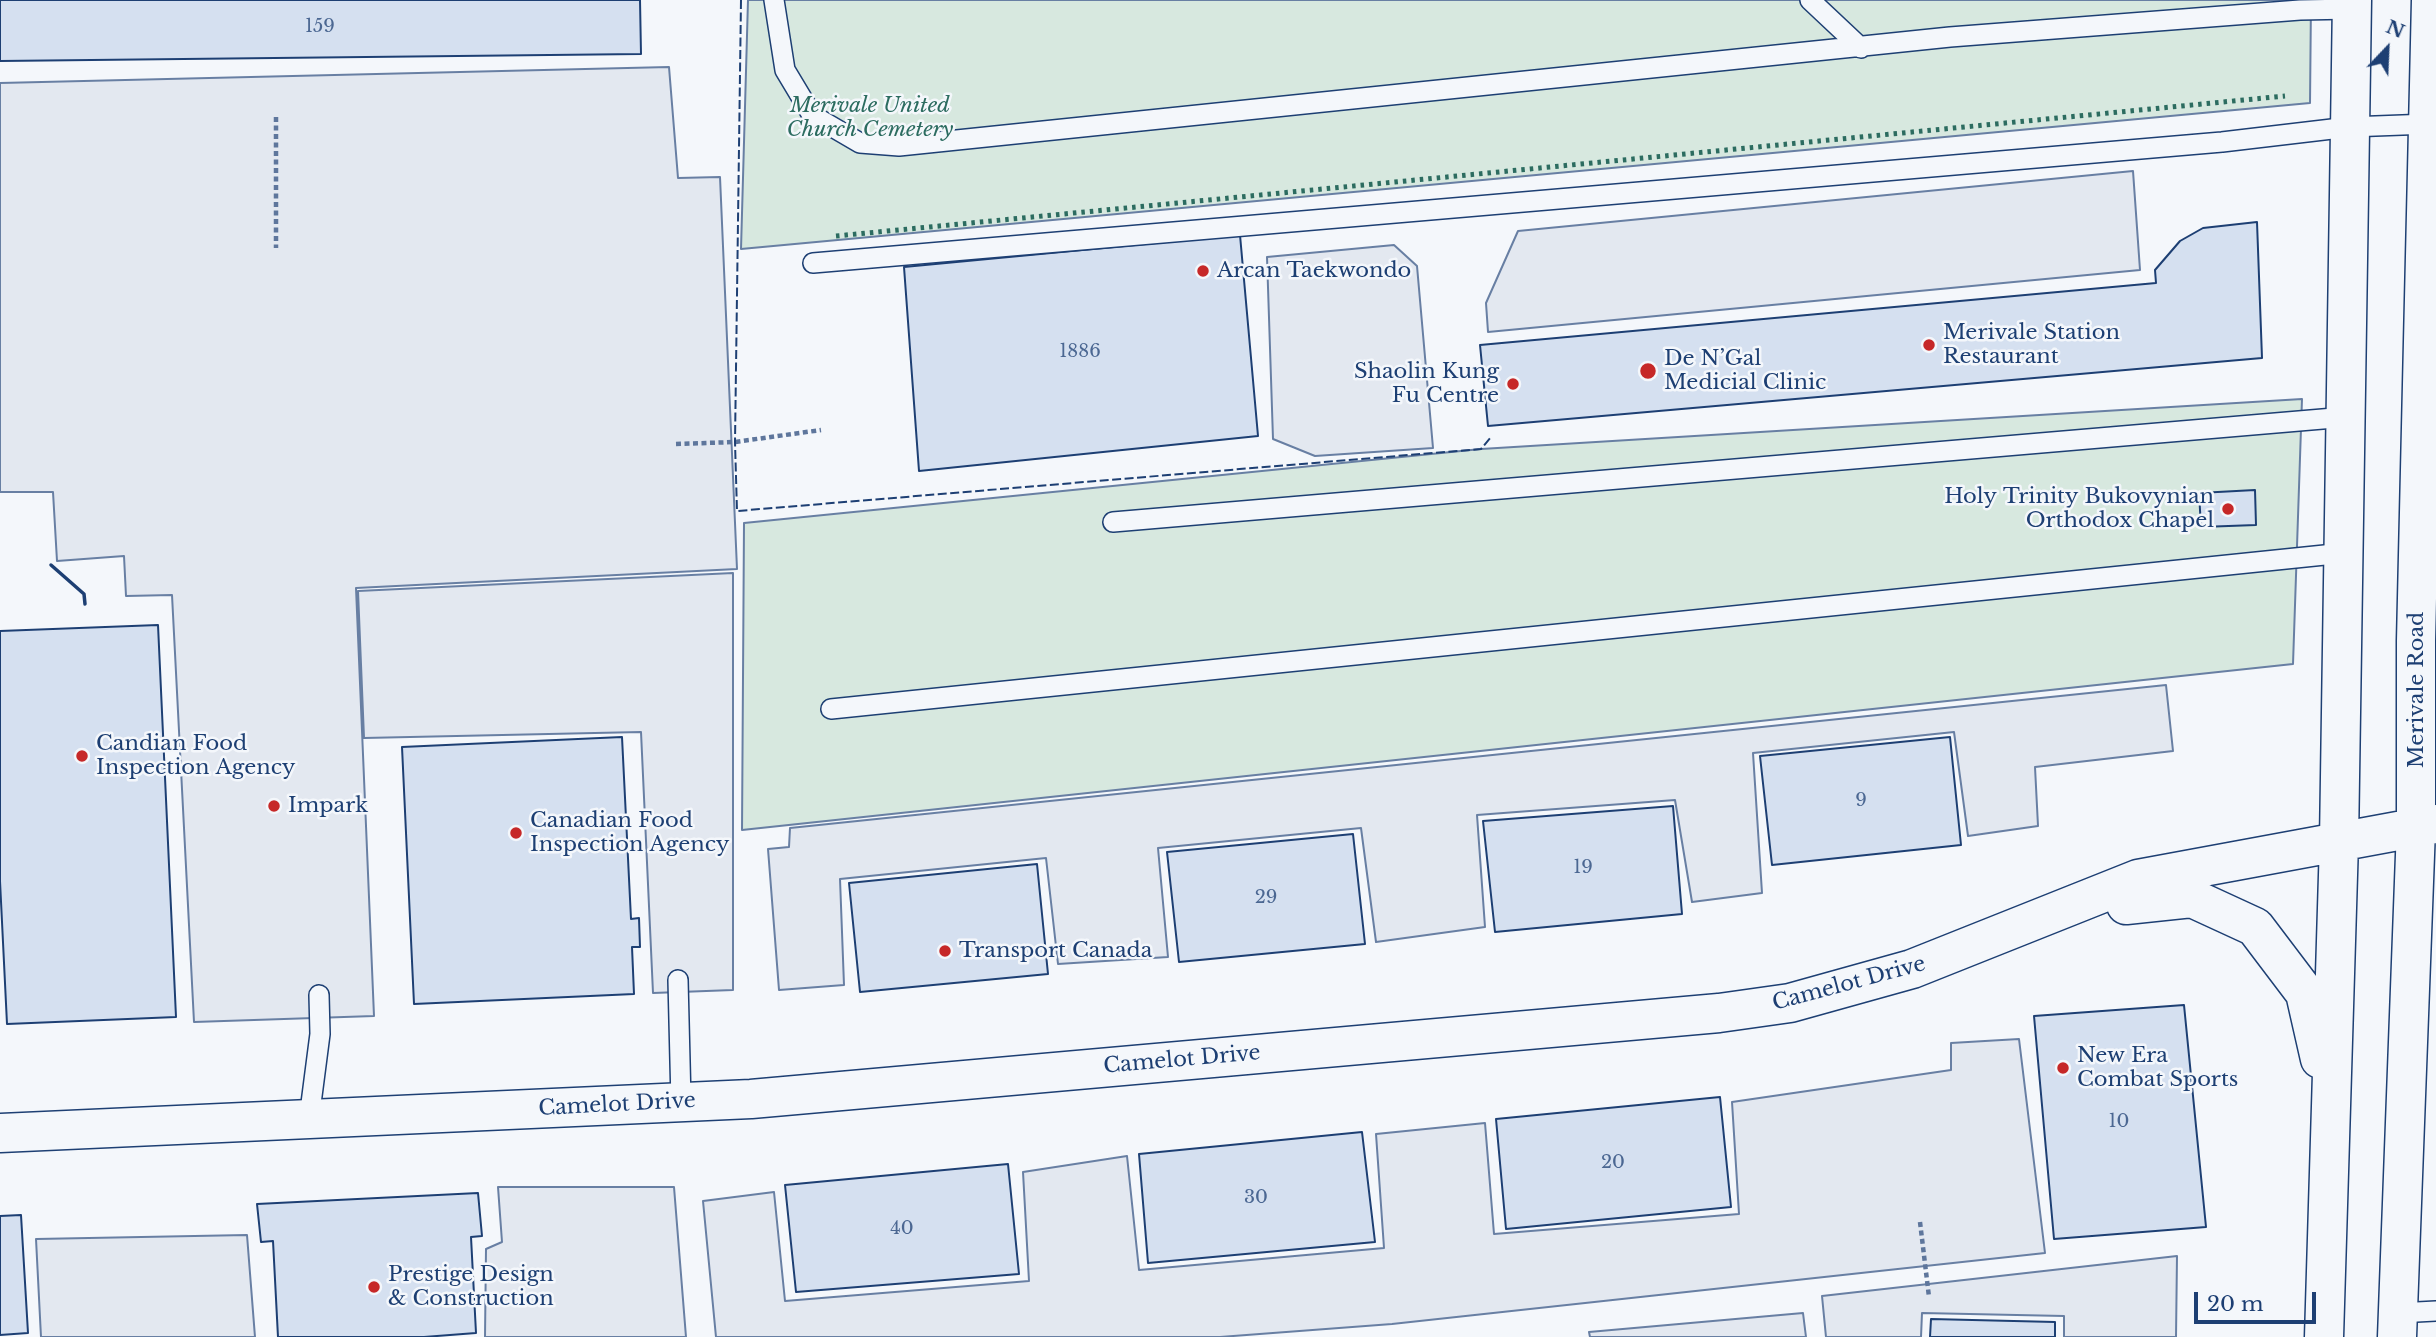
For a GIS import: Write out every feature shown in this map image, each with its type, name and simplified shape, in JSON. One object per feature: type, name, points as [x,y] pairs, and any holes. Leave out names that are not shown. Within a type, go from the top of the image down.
[{"type":"main road","name":"Merivale Road","points":[[2397,1325],[2426,826],[2416,641],[2431,0]]},
{"type":"main road","points":[[2324,1337],[2333,1115],[2339,842],[2352,5]]},
{"type":"main road","points":[[2416,641],[2436,689]]},
{"type":"main road","name":"Camelot Drive","points":[[0,1133],[764,1098],[1719,1013],[1790,1003],[1912,969],[2138,880],[2426,826]]},
{"type":"main road","points":[[2019,927],[2127,905],[2192,898],[2255,927],[2305,993],[2333,1115]]},
{"type":"lane","points":[[774,0],[785,69],[812,115],[860,143],[899,146],[2084,26],[2352,5]]},
{"type":"lane","points":[[1810,0],[1861,48]]},
{"type":"lane","points":[[813,263],[2208,143],[2349,127],[2430,124]]},
{"type":"lane","points":[[1114,522],[2346,417]]},
{"type":"lane","points":[[831,709],[2344,553]]},
{"type":"lane","points":[[678,980],[681,1102]]},
{"type":"lane","points":[[309,1119],[320,1034],[319,995]]},
{"type":"lane","points":[[2397,1325],[2436,1311]]},
{"type":"path","points":[[276,117],[276,248]]},
{"type":"path","points":[[676,444],[735,442],[821,430]]},
{"type":"path","points":[[1920,1222],[1929,1297]]},
{"type":"green space","name":"Merivale United Church Cemetery","points":[[748,0],[2311,0],[2310,103],[741,249]]},
{"type":"green space","points":[[2302,399],[2293,664],[742,830],[744,523],[1481,449]]},
{"type":"shaded area","name":"Impark","points":[[669,67],[678,178],[720,177],[737,569],[356,588],[374,1016],[194,1022],[172,595],[126,596],[124,556],[57,561],[53,492],[0,492],[0,83]]},
{"type":"shaded area","points":[[2133,171],[2140,270],[1488,332],[1486,303],[1518,231]]},
{"type":"shaded area","points":[[1394,245],[1417,266],[1433,448],[1315,456],[1273,439],[1267,257]]},
{"type":"shaded area","points":[[733,573],[733,990],[653,993],[641,732],[364,738],[358,591]]},
{"type":"shaded area","points":[[2166,685],[2173,751],[2035,767],[2038,826],[1968,836],[1954,732],[1753,753],[1762,893],[1692,902],[1675,800],[1477,815],[1485,927],[1376,942],[1361,828],[1158,848],[1168,957],[1058,964],[1046,858],[840,879],[844,985],[779,990],[768,849],[789,847],[790,828]]},
{"type":"shaded area","points":[[2019,1039],[2045,1253],[1392,1324],[1220,1337],[716,1337],[703,1201],[774,1192],[785,1301],[1029,1281],[1023,1172],[1127,1156],[1139,1270],[1384,1248],[1376,1134],[1485,1123],[1494,1234],[1739,1214],[1732,1102],[1951,1070],[1951,1043]]},
{"type":"shaded area","points":[[498,1187],[674,1187],[686,1337],[485,1337],[486,1249],[502,1242]]},
{"type":"shaded area","points":[[247,1235],[255,1337],[41,1337],[36,1239]]},
{"type":"shaded area","points":[[2177,1256],[2176,1337],[2064,1337],[2064,1316],[1922,1313],[1921,1337],[1826,1337],[1822,1296]]},
{"type":"shaded area","points":[[1803,1313],[1806,1337],[1590,1337],[1589,1332]]},
{"type":"building","points":[[0,0],[640,0],[641,54],[0,61]]},
{"type":"building","points":[[2257,222],[2262,358],[1488,426],[1480,345],[2156,283],[2155,270],[2180,241],[2203,228]]},
{"type":"building","points":[[1240,235],[1258,436],[919,471],[904,267]]},
{"type":"building","name":"Holy Trinity Bukovynian Orthodox Chapel","points":[[2255,490],[2256,525],[2201,527],[2199,493]]},
{"type":"building","name":"Candian Food Inspection Agency","points":[[158,625],[176,1017],[7,1024],[0,881],[0,631]]},
{"type":"building","name":"Canadian Food Inspection Agency","points":[[622,737],[631,919],[639,918],[640,947],[632,947],[634,994],[414,1004],[402,747]]},
{"type":"building","points":[[1950,737],[1961,845],[1772,865],[1760,756]]},
{"type":"building","points":[[1673,806],[1682,914],[1495,932],[1483,821]]},
{"type":"building","points":[[1353,834],[1365,944],[1179,962],[1167,852]]},
{"type":"building","points":[[1037,864],[1048,974],[860,992],[849,883]]},
{"type":"building","points":[[2184,1005],[2206,1227],[2054,1239],[2034,1016]]},
{"type":"building","points":[[1720,1097],[1731,1207],[1506,1229],[1496,1119]]},
{"type":"building","points":[[1362,1132],[1375,1242],[1148,1263],[1139,1154]]},
{"type":"building","points":[[1008,1164],[1019,1274],[796,1292],[785,1185]]},
{"type":"building","name":"Prestige Design & Construction","points":[[478,1193],[482,1236],[471,1237],[476,1333],[424,1337],[278,1337],[273,1241],[261,1242],[257,1204]]},
{"type":"building","points":[[21,1215],[28,1333],[0,1335],[0,1216]]},
{"type":"building","points":[[1931,1319],[2055,1322],[2055,1337],[1930,1337]]},
{"type":"hedge","points":[[836,236],[2285,96]]},
{"type":"fence","points":[[741,0],[735,442],[737,511],[1481,449],[1491,437]]},
{"type":"wall","points":[[51,565],[84,594],[85,604]]},
{"type":"place","name":"Arcan Taekwondo","points":[[1203,271]]},
{"type":"place","name":"Merivale Station Restaurant","points":[[1929,345]]},
{"type":"place","name":"De N’Gal Medicial Clinic","points":[[1648,371]]},
{"type":"place","name":"Shaolin Kung Fu Centre","points":[[1513,384]]},
{"type":"place","name":"Holy Trinity Bukovynian Orthodox Chapel","points":[[2228,509]]},
{"type":"place","name":"Candian Food Inspection Agency","points":[[82,756]]},
{"type":"place","name":"Impark","points":[[274,806]]},
{"type":"place","name":"Canadian Food Inspection Agency","points":[[516,833]]},
{"type":"place","name":"Transport Canada","points":[[945,951]]},
{"type":"place","name":"New Era Combat Sports","points":[[2063,1068]]},
{"type":"place","name":"Prestige Design & Construction","points":[[374,1287]]}]
